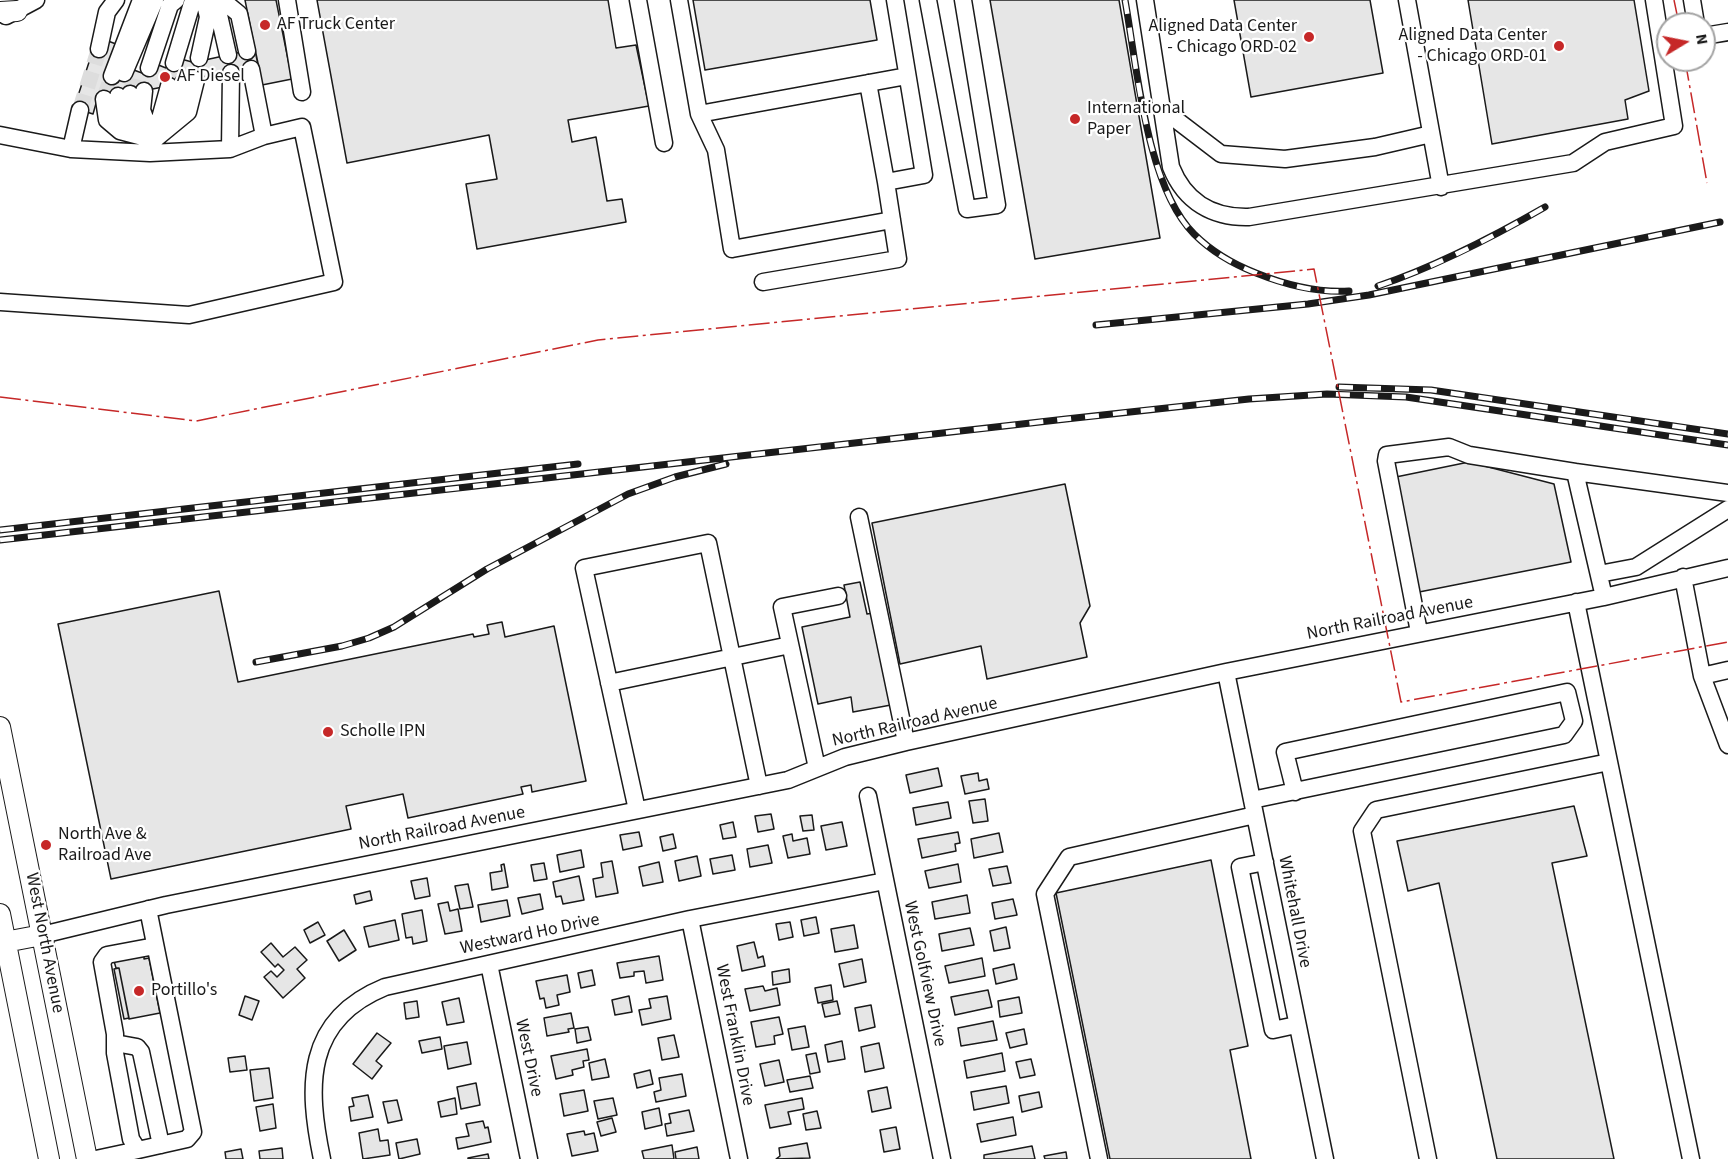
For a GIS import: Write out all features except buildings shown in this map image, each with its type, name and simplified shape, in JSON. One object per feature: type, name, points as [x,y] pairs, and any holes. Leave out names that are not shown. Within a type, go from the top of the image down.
[{"type":"main road","name":"West North Avenue","points":[[0,727],[87,1159]]},
{"type":"main road","name":"West North Avenue","points":[[0,914],[3,942],[49,1159]]},
{"type":"main road","points":[[3,942],[42,935]]},
{"type":"main road","points":[[42,1122],[54,1159]]},
{"type":"street","points":[[6,14],[36,0]]},
{"type":"street","points":[[99,49],[107,12],[116,0]]},
{"type":"street","points":[[141,0],[155,67]]},
{"type":"street","points":[[155,0],[155,67]]},
{"type":"street","points":[[155,67],[163,0]]},
{"type":"street","points":[[155,67],[170,5],[176,0]]},
{"type":"street","points":[[155,67],[187,0]]},
{"type":"street","points":[[155,67],[193,0]]},
{"type":"street","points":[[155,67],[197,20],[198,0]]},
{"type":"street","points":[[155,67],[208,17],[204,0]]},
{"type":"street","points":[[210,0],[219,15],[228,55]]},
{"type":"street","points":[[222,0],[239,14],[247,51]]},
{"type":"street","points":[[287,0],[302,92]]},
{"type":"street","points":[[638,0],[664,143]]},
{"type":"street","points":[[679,0],[699,114],[716,150],[732,249],[892,220]]},
{"type":"street","points":[[886,182],[924,175],[895,0]]},
{"type":"street","points":[[928,0],[968,209],[997,205],[963,0]]},
{"type":"street","points":[[1145,0],[1171,167],[1178,184],[1210,212],[1228,218],[1249,217],[1441,187],[1573,163],[1605,142],[1674,126],[1654,0]]},
{"type":"street","points":[[1407,0],[1441,187]]},
{"type":"street","points":[[251,69],[264,136]]},
{"type":"street","points":[[230,149],[231,73]]},
{"type":"street","points":[[699,114],[907,76]]},
{"type":"street","points":[[763,282],[898,259],[868,83]]},
{"type":"street","points":[[150,90],[188,112],[152,147]]},
{"type":"street","points":[[150,90],[152,147]]},
{"type":"street","points":[[150,90],[142,110],[152,147]]},
{"type":"street","points":[[150,90],[117,114],[152,147]]},
{"type":"street","points":[[1162,109],[1221,154],[1285,159],[1375,147],[1431,134]]},
{"type":"street","points":[[71,149],[80,110]]},
{"type":"street","points":[[0,135],[71,149],[152,147],[230,149],[264,136],[302,127],[334,282],[189,315],[0,302]]},
{"type":"street","points":[[1419,632],[1387,455],[1449,447],[1469,455],[1728,493]]},
{"type":"street","points":[[1575,472],[1604,597]]},
{"type":"street","points":[[1599,574],[1636,567],[1728,509]]},
{"type":"street","points":[[859,517],[906,742]]},
{"type":"street","points":[[637,810],[584,568],[708,543],[759,786]]},
{"type":"street","name":"North Railroad Avenue","points":[[42,935],[147,909],[788,780],[845,757],[906,742],[1226,672],[1604,597],[1728,568]]},
{"type":"street","points":[[1683,577],[1702,676],[1728,745]]},
{"type":"street","points":[[817,768],[782,607],[838,596]]},
{"type":"street","points":[[1576,602],[1691,1159]]},
{"type":"street","points":[[609,683],[790,645]]},
{"type":"street","points":[[1702,676],[1728,670]]},
{"type":"street","name":"Whitehall Drive","points":[[1226,672],[1325,1159]]},
{"type":"street","points":[[1100,1159],[1045,894],[1069,857],[1254,808],[1295,792],[1564,735],[1574,721],[1567,692],[1285,752],[1295,792]]},
{"type":"street","points":[[1428,1159],[1362,831],[1376,810],[1609,762]]},
{"type":"street","name":"West Golfview Drive","points":[[868,796],[942,1159]]},
{"type":"street","points":[[1265,862],[1240,867],[1273,1030],[1296,1025]]},
{"type":"street","name":"Westward Ho Drive","points":[[322,1159],[313,1112],[312,1083],[321,1047],[340,1016],[363,997],[385,987],[690,919],[885,881]]},
{"type":"street","points":[[107,1158],[187,1139],[193,1132],[147,909]]},
{"type":"street","name":"West Franklin Drive","points":[[690,919],[739,1159]]},
{"type":"street","points":[[138,1150],[131,1139],[102,962],[107,955],[155,946]]},
{"type":"street","name":"West Drive","points":[[489,964],[529,1159]]},
{"type":"street","points":[[115,1043],[137,1047],[141,1052],[161,1145]]},
{"type":"tunnel","points":[[80,110],[99,49]]},
{"type":"tunnel","points":[[183,83],[186,60]]},
{"type":"tunnel","points":[[169,86],[174,63]]},
{"type":"tunnel","points":[[130,94],[136,71]]},
{"type":"tunnel","points":[[104,99],[112,76]]},
{"type":"railway","points":[[1125,0],[1139,90],[1154,156],[1178,213],[1194,234],[1223,257],[1267,277],[1313,289],[1349,291]]},
{"type":"railway","points":[[1378,286],[1463,251],[1545,207]]},
{"type":"railway","points":[[1096,325],[1308,304],[1369,295],[1720,222]]},
{"type":"railway","points":[[1339,387],[1431,390],[1728,434]]},
{"type":"railway","points":[[0,540],[1066,419],[1249,399],[1327,394],[1406,397],[1728,445]]},
{"type":"railway","points":[[0,530],[578,464]]},
{"type":"railway","points":[[256,662],[342,646],[369,638],[394,627],[487,569],[628,494],[675,477],[726,464]]},
{"type":"power","points":[[1674,0],[1676,12]]},
{"type":"power","points":[[1687,72],[1707,183]]},
{"type":"power","points":[[0,397],[196,421],[598,340],[1314,269],[1401,702],[1728,642]]},
{"type":"place","name":"AF Truck Center","points":[[265,25]]},
{"type":"place","name":"Aligned Data Center - Chicago ORD-02","points":[[1309,37]]},
{"type":"place","name":"Aligned Data Center - Chicago ORD-01","points":[[1559,46]]},
{"type":"place","name":"AF Diesel","points":[[165,77]]},
{"type":"place","name":"International Paper","points":[[1075,119]]},
{"type":"place","name":"Scholle IPN","points":[[328,732]]},
{"type":"place","name":"North Ave & Railroad Ave","points":[[46,845]]},
{"type":"place","name":"Portillo's","points":[[139,991]]}]
